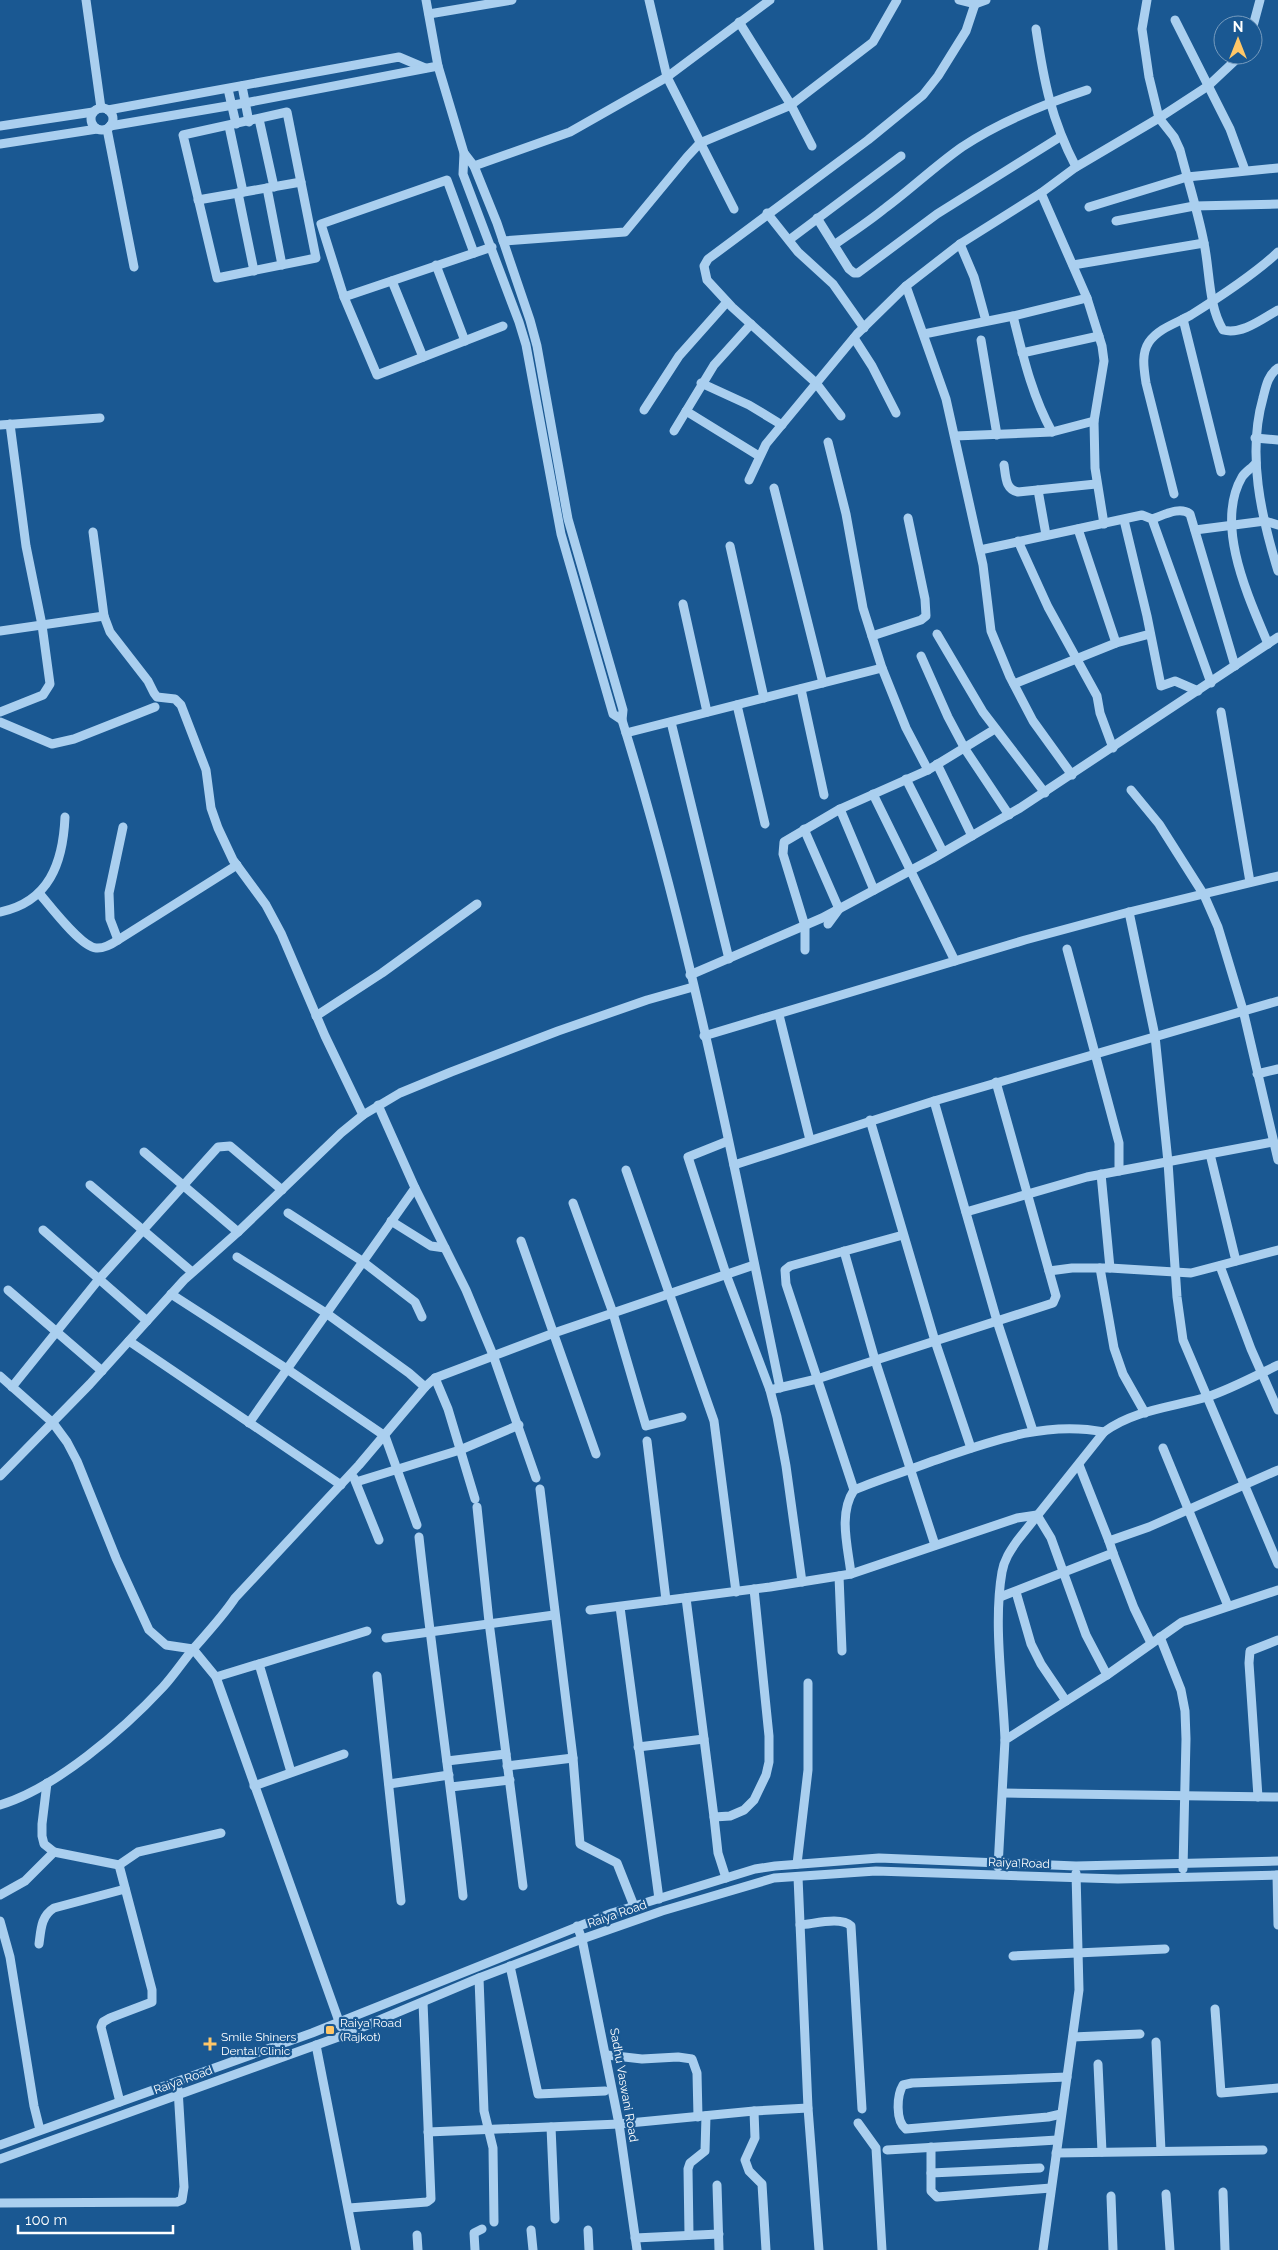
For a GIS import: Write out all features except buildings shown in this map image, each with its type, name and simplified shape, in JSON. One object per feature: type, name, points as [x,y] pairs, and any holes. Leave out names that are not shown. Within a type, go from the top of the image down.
[{"type":"street","points":[[86,0],[101,110],[113,120],[109,128],[134,267]]},
{"type":"street","points":[[426,0],[438,66],[464,154],[463,174],[492,247],[526,345],[561,534],[613,714],[622,720]]},
{"type":"street","points":[[428,14],[489,2],[512,0]]},
{"type":"street","points":[[649,0],[667,77],[734,209]]},
{"type":"street","points":[[474,166],[570,132],[667,77],[770,0]]},
{"type":"street","points":[[503,241],[625,232],[686,157],[700,143],[791,105],[872,42],[897,0]]},
{"type":"street","points":[[959,0],[975,4],[986,0]]},
{"type":"street","points":[[1147,0],[1143,19],[1143,40],[1159,118],[1177,143],[1204,243],[1213,300],[1219,322],[1223,330],[1230,332],[1241,330],[1278,310]]},
{"type":"street","points":[[1256,15],[1260,0]]},
{"type":"street","points":[[696,275],[708,259],[868,140],[923,95],[938,76],[966,31],[975,4]]},
{"type":"street","points":[[1175,20],[1230,129],[1245,170]]},
{"type":"street","points":[[739,22],[791,105],[812,146]]},
{"type":"street","points":[[1036,29],[1049,102],[1060,137],[1076,167]]},
{"type":"street","points":[[0,126],[228,89],[400,57],[425,68]]},
{"type":"street","points":[[750,480],[759,456],[782,425],[854,338],[906,286],[960,244],[1041,193],[1076,167],[1159,118],[1208,86],[1230,65]]},
{"type":"street","points":[[0,144],[109,128],[438,66]]},
{"type":"street","points":[[289,77],[292,94]]},
{"type":"street","points":[[242,86],[248,122]]},
{"type":"street","points":[[228,89],[232,106],[232,125],[241,193],[254,271]]},
{"type":"street","points":[[834,244],[885,208],[963,147],[990,130],[1049,102],[1087,90]]},
{"type":"street","points":[[97,129],[91,120],[101,110]]},
{"type":"street","points":[[287,112],[316,258],[217,278],[183,136],[259,119],[287,112]]},
{"type":"street","points":[[259,119],[282,265]]},
{"type":"street","points":[[817,218],[849,269],[854,273],[858,273],[937,214],[1060,137]]},
{"type":"street","points":[[464,154],[474,166],[503,241],[537,346],[568,519],[621,701],[623,710],[622,720],[655,831],[734,1164],[780,1388]]},
{"type":"street","points":[[789,240],[901,156]]},
{"type":"street","points":[[1089,207],[1187,177],[1278,168]]},
{"type":"street","points":[[474,253],[447,180],[321,224],[344,297],[377,375],[503,326]]},
{"type":"street","points":[[198,200],[301,182]]},
{"type":"street","points":[[1041,193],[1087,298],[1099,336],[1104,361],[1094,421],[1096,484],[1104,524]]},
{"type":"street","points":[[456,205],[474,199]]},
{"type":"street","points":[[1116,221],[1194,206],[1278,204]]},
{"type":"street","points":[[767,214],[813,267],[833,284],[864,328]]},
{"type":"street","points":[[1073,265],[1204,243]]},
{"type":"street","points":[[960,244],[974,277],[986,321]]},
{"type":"street","points":[[344,297],[492,247]]},
{"type":"street","points":[[1174,494],[1144,367],[1144,353],[1148,343],[1158,332],[1213,300],[1278,252]]},
{"type":"street","points":[[436,266],[465,341]]},
{"type":"street","points":[[704,266],[707,280],[727,302],[816,383],[841,416]]},
{"type":"street","points":[[392,281],[423,357]]},
{"type":"street","points":[[906,286],[944,391],[980,550],[991,631],[1014,684],[1033,721],[1072,775]]},
{"type":"street","points":[[924,334],[1013,316],[1087,298]]},
{"type":"street","points":[[644,410],[679,356],[727,302]]},
{"type":"street","points":[[1013,316],[1022,353],[1040,410],[1052,432]]},
{"type":"street","points":[[1183,319],[1220,472]]},
{"type":"street","points":[[674,431],[701,383],[714,365],[751,324]]},
{"type":"street","points":[[1022,353],[1099,336]]},
{"type":"street","points":[[854,338],[872,366],[896,413]]},
{"type":"street","points":[[981,340],[997,435]]},
{"type":"street","points":[[1278,368],[1268,381],[1260,407],[1255,438],[1256,463],[1265,521],[1278,571]]},
{"type":"street","points":[[701,383],[750,405],[782,425]]},
{"type":"street","points":[[686,411],[759,456]]},
{"type":"street","points":[[0,712],[44,695],[48,691],[50,676],[5,424],[100,418]]},
{"type":"street","points":[[955,436],[1052,432],[1094,421]]},
{"type":"street","points":[[1255,438],[1278,440]]},
{"type":"street","points":[[828,442],[846,514],[863,608],[882,668],[906,728],[928,770]]},
{"type":"street","points":[[1256,463],[1243,475],[1236,491],[1231,526],[1238,563],[1268,644]]},
{"type":"street","points":[[1004,465],[1008,486],[1011,491],[1018,492],[1096,484]]},
{"type":"street","points":[[774,488],[823,683]]},
{"type":"street","points":[[1038,490],[1046,535]]},
{"type":"street","points":[[1152,519],[1178,511],[1186,510],[1190,514],[1235,666]]},
{"type":"street","points":[[980,550],[1146,515],[1152,519],[1211,682]]},
{"type":"street","points":[[872,636],[921,620],[926,616],[927,610],[908,518]]},
{"type":"street","points":[[1124,520],[1161,686],[1175,681],[1198,691]]},
{"type":"street","points":[[1195,530],[1265,521],[1278,525]]},
{"type":"street","points":[[1078,529],[1116,643]]},
{"type":"street","points":[[93,532],[104,616],[110,632],[148,681],[154,693],[158,697],[175,699],[181,705],[206,770],[212,808],[218,828],[237,866],[266,905],[281,933],[316,1016],[363,1115]]},
{"type":"street","points":[[1018,541],[1036,581],[1097,696],[1100,713],[1113,748]]},
{"type":"street","points":[[730,546],[764,698]]},
{"type":"street","points":[[684,604],[708,712]]},
{"type":"street","points":[[0,631],[104,616]]},
{"type":"street","points":[[937,634],[995,729],[1045,793]]},
{"type":"street","points":[[1014,684],[1116,643],[1150,634]]},
{"type":"street","points":[[690,975],[805,926],[839,909],[1009,815],[1045,793],[1278,637]]},
{"type":"street","points":[[921,656],[948,717],[965,748],[1009,815]]},
{"type":"street","points":[[626,733],[882,668]]},
{"type":"street","points":[[801,689],[824,795]]},
{"type":"street","points":[[738,705],[766,824]]},
{"type":"street","points":[[0,722],[52,744],[74,739],[155,707]]},
{"type":"street","points":[[1221,712],[1250,882]]},
{"type":"street","points":[[671,722],[728,959]]},
{"type":"street","points":[[805,950],[805,926],[782,848],[784,842],[840,810],[928,770],[995,729]]},
{"type":"street","points":[[937,764],[972,836]]},
{"type":"street","points":[[906,779],[943,852]]},
{"type":"street","points":[[1131,790],[1158,824],[1204,894],[1218,927],[1243,1010],[1278,1160]]},
{"type":"street","points":[[873,794],[955,961]]},
{"type":"street","points":[[840,810],[874,890]]},
{"type":"street","points":[[0,912],[24,904],[39,894],[58,861],[64,843],[65,817]]},
{"type":"street","points":[[118,940],[110,919],[109,894],[123,827]]},
{"type":"street","points":[[804,829],[839,909]]},
{"type":"street","points":[[39,894],[66,926],[88,945],[96,948],[106,947],[237,866]]},
{"type":"street","points":[[704,1036],[955,961],[1129,912],[1278,876]]},
{"type":"street","points":[[316,1016],[382,973],[477,904]]},
{"type":"street","points":[[828,924],[839,909]]},
{"type":"street","points":[[1129,912],[1154,1036],[1168,1162],[1179,1319],[1184,1340],[1278,1564]]},
{"type":"street","points":[[1067,949],[1119,1143],[1119,1171]]},
{"type":"street","points":[[0,1476],[53,1423],[192,1272],[238,1232],[363,1115],[378,1105],[451,1072],[558,1031],[647,1000],[693,987]]},
{"type":"street","points":[[734,1164],[996,1082],[1278,1001]]},
{"type":"street","points":[[779,1015],[810,1140]]},
{"type":"street","points":[[1258,1074],[1278,1069]]},
{"type":"street","points":[[770,1390],[817,1379],[1053,1303],[1056,1296],[996,1082]]},
{"type":"street","points":[[934,1101],[997,1320],[1032,1431]]},
{"type":"street","points":[[378,1105],[415,1188],[466,1290],[493,1355],[536,1478]]},
{"type":"street","points":[[870,1120],[935,1341],[971,1448]]},
{"type":"street","points":[[728,1141],[688,1157],[726,1274],[770,1390],[778,1417],[802,1582]]},
{"type":"street","points":[[966,1212],[1101,1174],[1273,1142]]},
{"type":"street","points":[[12,1387],[99,1279],[218,1147],[230,1146],[282,1190]]},
{"type":"street","points":[[144,1152],[238,1232]]},
{"type":"street","points":[[1210,1154],[1236,1261]]},
{"type":"street","points":[[626,1170],[714,1421],[736,1592]]},
{"type":"street","points":[[1101,1174],[1110,1268]]},
{"type":"street","points":[[90,1185],[192,1272]]},
{"type":"street","points":[[249,1422],[415,1188]]},
{"type":"street","points":[[573,1203],[613,1313],[646,1426],[682,1417]]},
{"type":"street","points":[[288,1213],[362,1261],[415,1302],[422,1317]]},
{"type":"street","points":[[391,1221],[431,1246],[445,1248]]},
{"type":"street","points":[[43,1230],[147,1320]]},
{"type":"street","points":[[854,1490],[786,1284],[785,1270],[790,1266],[903,1235]]},
{"type":"street","points":[[521,1241],[596,1454]]},
{"type":"street","points":[[1048,1271],[1110,1268],[1176,1274],[1191,1273],[1278,1250]]},
{"type":"street","points":[[844,1252],[875,1360],[935,1545]]},
{"type":"street","points":[[237,1257],[326,1313],[409,1372],[425,1387]]},
{"type":"street","points":[[354,1478],[385,1436],[425,1387],[435,1378],[554,1333],[754,1265]]},
{"type":"street","points":[[1220,1266],[1278,1410]]},
{"type":"street","points":[[1100,1268],[1114,1348],[1123,1374],[1145,1413]]},
{"type":"street","points":[[8,1290],[102,1370]]},
{"type":"street","points":[[171,1294],[287,1369],[385,1436],[417,1525]]},
{"type":"street","points":[[129,1341],[341,1485]]},
{"type":"street","points":[[997,1875],[1004,1793],[1005,1740],[999,1627],[1002,1571],[1007,1556],[1037,1515],[1104,1432],[1114,1424],[1145,1413],[1208,1396],[1278,1365]]},
{"type":"street","points":[[0,1376],[53,1423],[77,1461],[116,1558],[148,1630],[166,1645],[193,1649],[216,1678],[344,2035]]},
{"type":"street","points":[[435,1378],[476,1503],[489,1622],[524,1886]]},
{"type":"street","points":[[0,1805],[18,1799],[47,1783],[95,1749],[163,1687],[236,1598],[341,1485],[354,1478],[397,1470],[460,1450],[519,1425]]},
{"type":"street","points":[[851,1574],[846,1509],[848,1498],[854,1490],[971,1448],[1032,1431],[1080,1427],[1104,1432]]},
{"type":"street","points":[[647,1442],[666,1600]]},
{"type":"street","points":[[1163,1448],[1228,1606]]},
{"type":"street","points":[[1079,1465],[1134,1608],[1151,1643]]},
{"type":"street","points":[[1109,1541],[1149,1527],[1278,1470]]},
{"type":"street","points":[[354,1478],[379,1540]]},
{"type":"street","points":[[540,1489],[573,1758],[580,1844],[617,1864],[634,1906]]},
{"type":"street","points":[[590,1610],[736,1592],[851,1574],[1017,1518],[1037,1515]]},
{"type":"street","points":[[1037,1515],[1051,1538],[1086,1635],[1107,1675]]},
{"type":"street","points":[[419,1537],[429,1633],[451,1786],[463,1896]]},
{"type":"street","points":[[1000,1597],[1113,1553]]},
{"type":"street","points":[[838,1576],[842,1651]]},
{"type":"street","points":[[714,1818],[730,1816],[744,1810],[754,1800],[766,1774],[769,1762],[769,1736],[754,1589]]},
{"type":"street","points":[[1005,1740],[1107,1675],[1182,1622],[1278,1590]]},
{"type":"street","points":[[1016,1592],[1031,1644],[1041,1664],[1066,1701]]},
{"type":"street","points":[[686,1598],[718,1853],[726,1878]]},
{"type":"street","points":[[620,1606],[658,1898]]},
{"type":"street","points":[[386,1638],[429,1633],[489,1622],[554,1615]]},
{"type":"street","points":[[216,1678],[367,1631]]},
{"type":"street","points":[[1160,1637],[1181,1690],[1185,1711],[1185,1796],[1182,1876]]},
{"type":"street","points":[[1258,1797],[1249,1663],[1250,1651],[1278,1640]]},
{"type":"street","points":[[259,1664],[291,1772]]},
{"type":"street","points":[[377,1676],[401,1901]]},
{"type":"street","points":[[797,1864],[808,1770],[808,1683]]},
{"type":"street","points":[[638,1747],[704,1739]]},
{"type":"street","points":[[254,1786],[344,1754]]},
{"type":"street","points":[[447,1761],[506,1754]]},
{"type":"street","points":[[508,1766],[573,1758]]},
{"type":"street","points":[[389,1784],[449,1774]]},
{"type":"street","points":[[451,1786],[510,1780]]},
{"type":"street","points":[[47,1783],[42,1836],[44,1844],[54,1852],[119,1865],[138,1852],[221,1833]]},
{"type":"street","points":[[1004,1793],[1278,1797]]},
{"type":"street","points":[[0,1895],[25,1881],[54,1852]]},
{"type":"street","name":"Raiya Road","points":[[0,2145],[340,2022],[576,1926],[658,1898],[762,1868],[879,1858],[1076,1866],[1278,1861]]},
{"type":"street","points":[[119,1865],[153,1996],[152,2002],[110,2018],[103,2022],[101,2027],[120,2102]]},
{"type":"street","points":[[1044,2250],[1057,2140],[1079,1990],[1080,1954],[1076,1866]]},
{"type":"street","name":"Raiya Road","points":[[0,2159],[344,2035],[479,1978],[582,1939],[662,1911],[774,1878],[876,1871],[1076,1878],[1278,1875]]},
{"type":"street","points":[[1278,1875],[1278,1924]]},
{"type":"street","points":[[798,1876],[808,2108],[819,2250]]},
{"type":"street","points":[[39,1944],[46,1913],[54,1908],[125,1889]]},
{"type":"street","points":[[0,1921],[10,1957],[34,2106],[40,2130]]},
{"type":"street","points":[[800,1925],[847,1922],[851,1926],[862,2109]]},
{"type":"street","name":"Sadhu Vaswani Road","points":[[576,1926],[582,1939],[607,2055],[619,2124],[636,2250]]},
{"type":"street","points":[[1013,1956],[1165,1949]]},
{"type":"street","points":[[510,1966],[538,2094],[605,2091]]},
{"type":"street","points":[[479,1978],[484,2111],[493,2148],[494,2222]]},
{"type":"street","points":[[349,2208],[427,2202],[431,2199],[423,2002]]},
{"type":"street","points":[[1215,2009],[1221,2093],[1278,2088]]},
{"type":"street","points":[[1073,2037],[1140,2034]]},
{"type":"street","points":[[1156,2042],[1161,2151]]},
{"type":"street","points":[[316,2045],[356,2250]]},
{"type":"street","points":[[607,2055],[642,2059],[678,2057],[692,2059],[697,2073],[705,2151],[690,2163],[688,2168],[689,2235]]},
{"type":"street","points":[[1098,2064],[1102,2152]]},
{"type":"street","points":[[1062,2114],[1048,2117],[906,2129],[899,2120],[899,2091],[903,2085],[912,2083],[1067,2077]]},
{"type":"street","points":[[0,2203],[177,2202],[182,2200],[184,2188],[177,2082]]},
{"type":"street","points":[[428,2132],[619,2124],[754,2111],[808,2108]]},
{"type":"street","points":[[754,2111],[755,2138],[745,2160],[749,2171],[762,2184],[766,2250]]},
{"type":"street","points":[[858,2123],[876,2148],[882,2250]]},
{"type":"street","points":[[552,2127],[555,2219]]},
{"type":"street","points":[[887,2150],[1057,2140]]},
{"type":"street","points":[[931,2147],[931,2191],[937,2197],[1051,2188]]},
{"type":"street","points":[[1056,2153],[1263,2150]]},
{"type":"street","points":[[931,2173],[1040,2168]]},
{"type":"street","points":[[716,2184],[719,2250]]},
{"type":"street","points":[[1223,2192],[1225,2250]]},
{"type":"street","points":[[1166,2194],[1170,2250]]},
{"type":"street","points":[[1110,2196],[1113,2250]]},
{"type":"street","points":[[475,2250],[474,2233],[482,2229]]},
{"type":"street","points":[[532,2230],[533,2250]]},
{"type":"street","points":[[588,2230],[589,2250]]},
{"type":"street","points":[[635,2238],[719,2234]]},
{"type":"street","points":[[417,2235],[418,2250]]},
{"type":"place","name":"Raiya Road (Rajkot)","points":[[330,2030]]},
{"type":"place","name":"Smile Shiners Dental Clinic","points":[[210,2044]]}]
